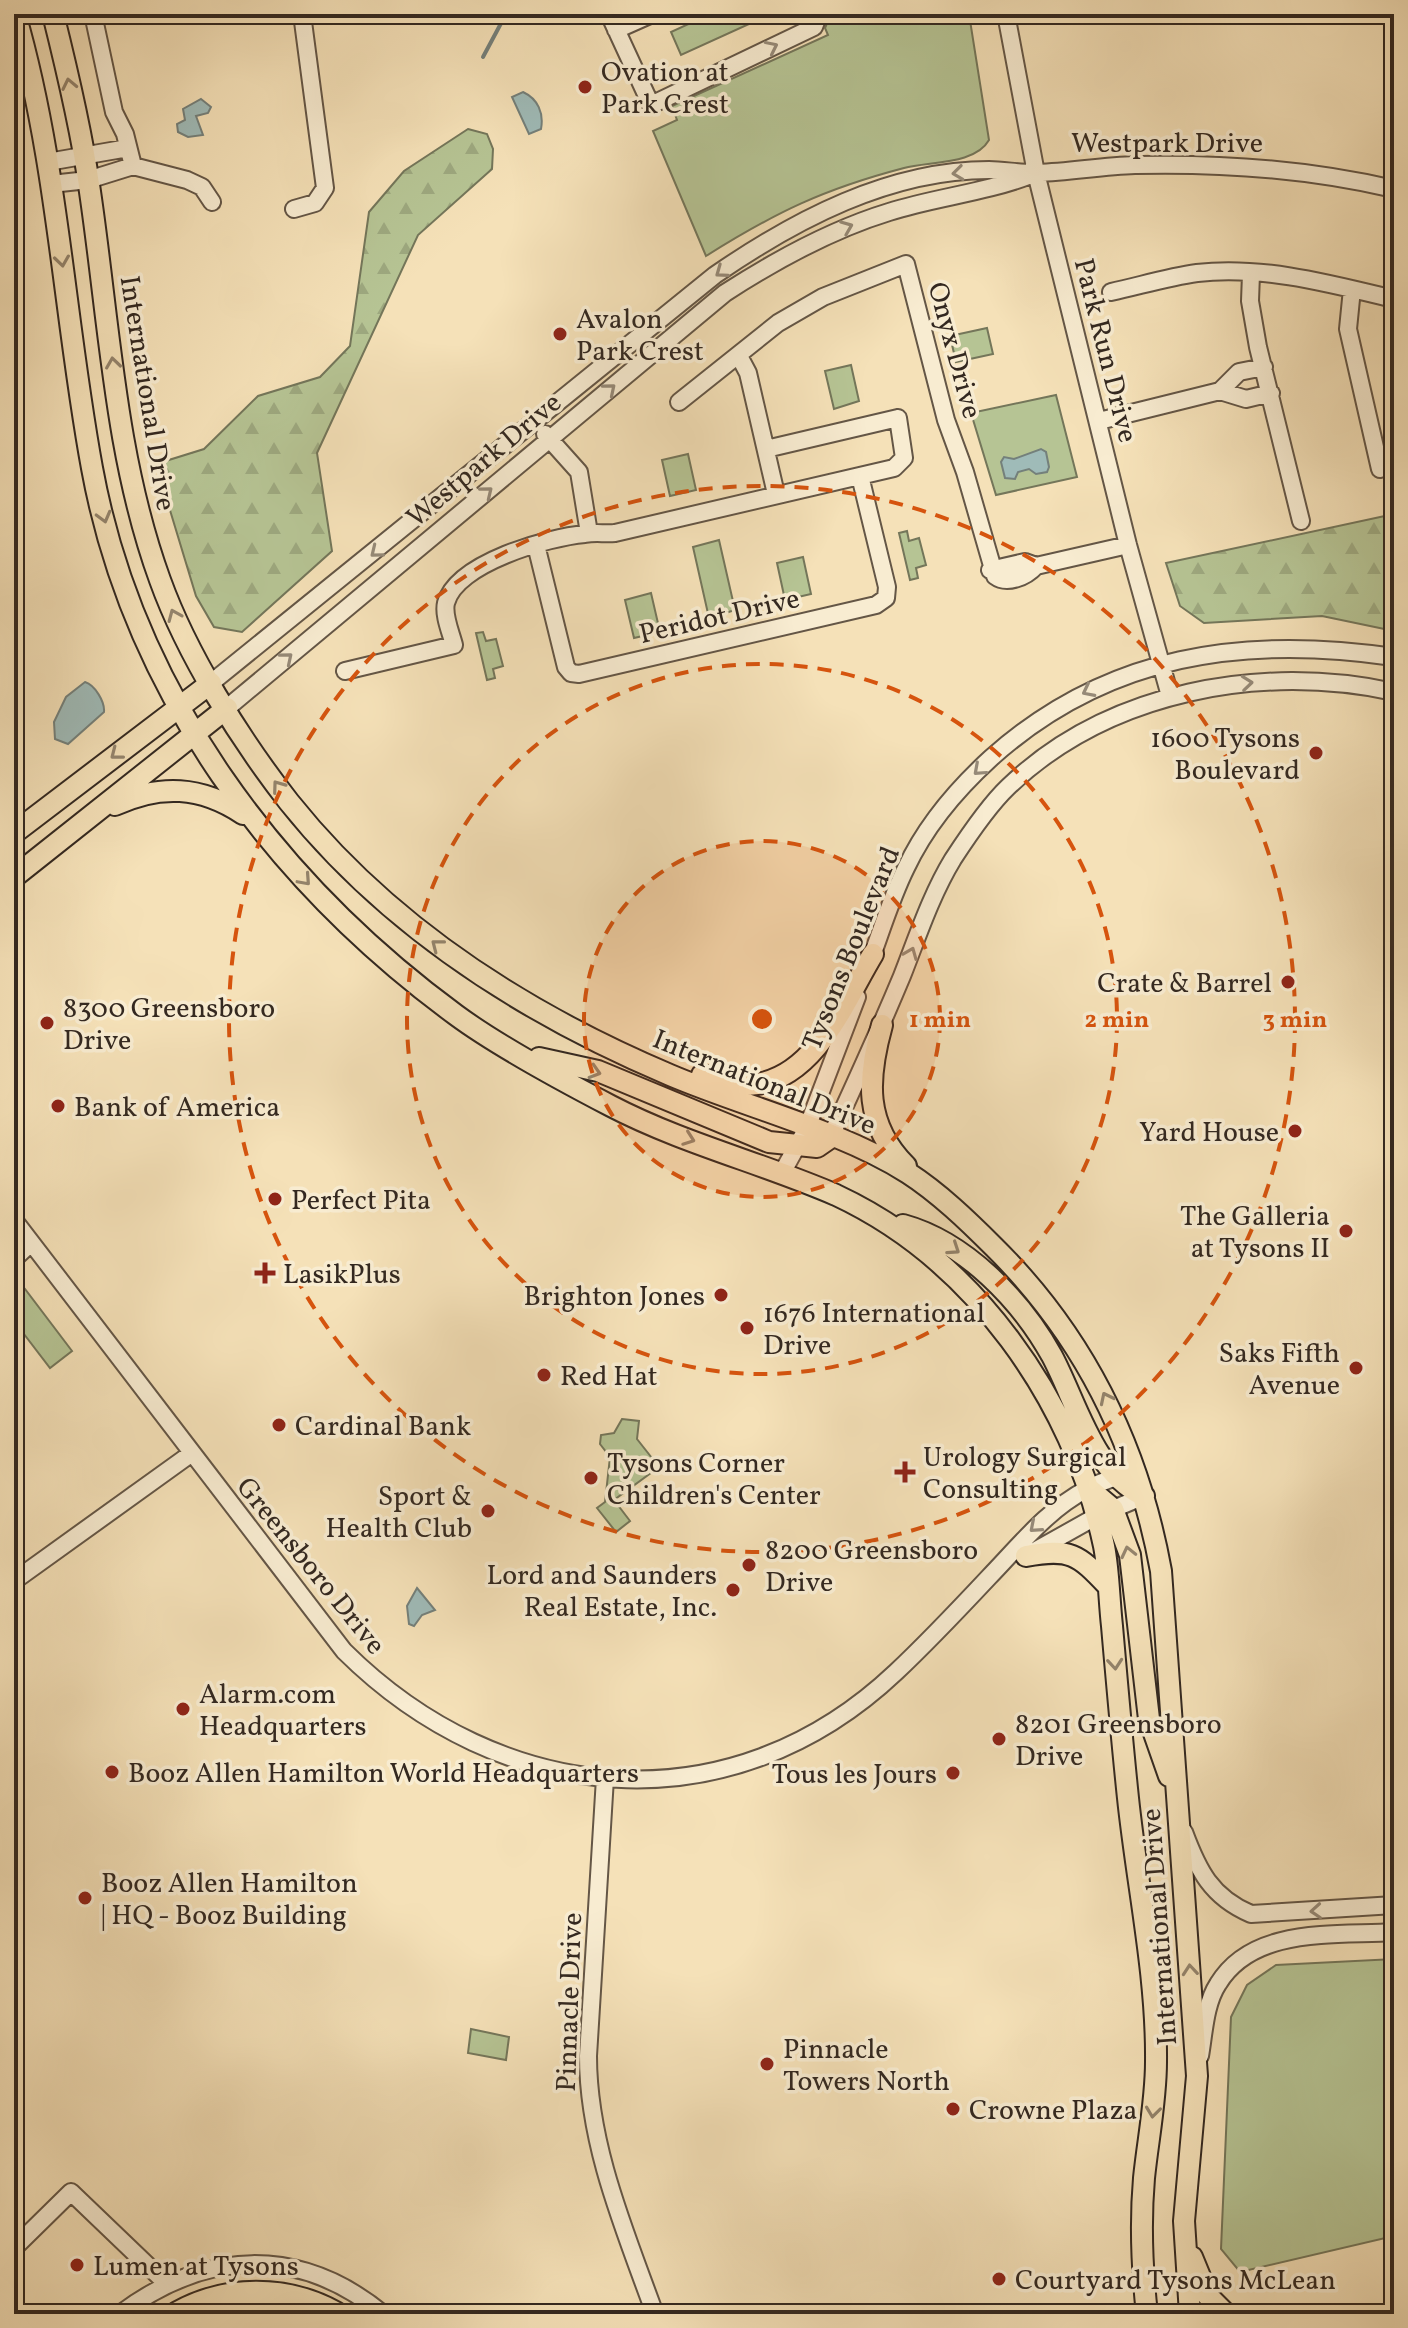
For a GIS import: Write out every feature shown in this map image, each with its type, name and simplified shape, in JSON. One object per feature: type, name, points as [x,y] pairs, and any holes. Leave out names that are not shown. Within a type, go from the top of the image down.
[{"type":"highway","points":[[178,2314],[212,2299],[256,2294],[303,2300],[335,2314]]},
{"type":"main road","name":"International Drive","points":[[15,14],[35,89],[48,162],[99,499],[138,622],[178,707],[253,821],[310,887],[379,953],[459,1017],[624,1112],[847,1200],[883,1219],[952,1274],[1013,1345],[1057,1416],[1088,1488],[1105,1513],[1108,1586],[1156,2059],[1141,2222],[1145,2309]]},
{"type":"main road","name":"International Drive","points":[[53,14],[88,180],[119,411],[135,494],[171,608],[211,683],[291,804],[373,892],[471,968],[669,1075],[807,1128],[903,1170],[923,1183],[1024,1276],[1059,1319],[1104,1394],[1136,1470],[1161,1571],[1197,2076],[1184,2221],[1190,2314]]},
{"type":"main road","name":"Westpark Drive","points":[[14,833],[211,683]]},
{"type":"main road","name":"Westpark Drive","points":[[14,877],[227,708]]},
{"type":"main road","points":[[89,817],[145,792],[179,789],[214,799],[253,821]]},
{"type":"main road","points":[[621,1051],[740,1084],[758,1084],[779,1076],[798,1066],[824,1036],[873,954]]},
{"type":"main road","points":[[882,1025],[871,1077],[875,1121],[887,1145],[923,1183]]},
{"type":"main road","points":[[520,1053],[598,1071],[769,1142],[817,1147],[830,1138]]},
{"type":"main road","points":[[883,1219],[916,1228],[956,1247],[1010,1299],[1050,1353],[1096,1447],[1116,1478],[1124,1487],[1144,1496]]},
{"type":"main road","points":[[1105,1513],[1130,1555],[1149,1719],[1176,1791]]},
{"type":"main road","points":[[1026,1556],[1054,1551],[1070,1553],[1108,1586]]},
{"type":"main road","points":[[1184,2221],[1196,2272],[1208,2296],[1226,2314]]},
{"type":"street","points":[[93,14],[114,112],[133,166]]},
{"type":"street","points":[[294,209],[315,203],[325,188],[302,14]]},
{"type":"street","points":[[609,14],[651,105],[814,27],[819,14]]},
{"type":"street","points":[[616,30],[652,14]]},
{"type":"street","name":"Park Run Drive","points":[[1006,14],[1036,173],[1128,545],[1170,696]]},
{"type":"street","points":[[48,162],[128,148]]},
{"type":"street","name":"Westpark Drive","points":[[211,683],[535,424],[715,275],[775,235],[821,211],[865,194],[948,174],[990,169],[1036,173],[1132,165],[1235,164],[1394,189]]},
{"type":"street","points":[[51,184],[88,180],[133,166],[187,180],[202,187],[212,202]]},
{"type":"street","name":"Westpark Drive","points":[[227,708],[725,293],[766,267],[841,229],[888,212],[998,187],[1036,173]]},
{"type":"street","name":"Onyx Drive","points":[[679,402],[778,323],[823,297],[906,264],[946,420],[969,485],[990,570],[1000,580],[1008,580],[1028,574],[1036,566],[1128,545]]},
{"type":"street","points":[[1111,292],[1196,273],[1251,274],[1352,289],[1394,299]]},
{"type":"street","points":[[1251,274],[1250,301],[1301,521]]},
{"type":"street","points":[[1352,289],[1348,329],[1380,469]]},
{"type":"street","points":[[739,356],[748,373],[776,494]]},
{"type":"street","points":[[1220,391],[1239,372],[1264,367]]},
{"type":"street","points":[[1099,421],[1220,391],[1246,399],[1271,393]]},
{"type":"street","points":[[345,671],[454,645],[445,605],[454,589],[490,562],[536,545],[589,533],[615,533],[894,468],[904,458],[898,418],[766,449]]},
{"type":"street","points":[[535,424],[579,472],[589,533]]},
{"type":"street","name":"Peridot Drive","points":[[536,545],[566,667],[571,673],[579,674],[876,605],[886,598],[887,587],[860,476]]},
{"type":"street","name":"Tysons Boulevard","points":[[782,1173],[807,1128],[906,867],[944,806],[964,783],[1048,713],[1105,682],[1160,663],[1214,653],[1277,648],[1318,648],[1394,657]]},
{"type":"street","name":"Tysons Boulevard","points":[[830,1138],[952,861],[1006,788],[1063,744],[1112,717],[1170,696],[1248,682],[1305,681],[1361,685],[1394,692]]},
{"type":"street","name":"Greensboro Drive","points":[[14,1220],[344,1651],[401,1703],[434,1725],[498,1755],[568,1774],[646,1779],[710,1771],[775,1751],[815,1732],[858,1705],[897,1672],[1021,1540],[1088,1488],[1136,1470]]},
{"type":"street","points":[[14,1259],[31,1243]]},
{"type":"street","points":[[14,1581],[192,1453]]},
{"type":"street","name":"Greensboro Drive","points":[[991,1575],[1105,1513],[1144,1496]]},
{"type":"street","name":"Pinnacle Drive","points":[[605,1778],[588,2056],[589,2099],[600,2153],[655,2314]]},
{"type":"street","points":[[1178,1816],[1205,1881],[1235,1907],[1251,1914],[1394,1905]]},
{"type":"street","points":[[1197,2076],[1210,2001],[1217,1985],[1250,1952],[1287,1940],[1394,1932]]},
{"type":"street","points":[[14,2248],[71,2192],[167,2284]]},
{"type":"street","points":[[120,2314],[167,2284],[229,2265],[280,2265],[321,2276],[353,2292],[383,2314]]},
{"type":"green space","points":[[710,14],[744,14],[749,24],[681,55],[671,32]]},
{"type":"green space","points":[[831,14],[969,14],[989,140],[982,148],[963,158],[904,168],[825,193],[778,214],[706,256],[653,131],[677,120],[672,106],[828,35],[825,28]]},
{"type":"green space","points":[[468,129],[487,134],[493,149],[492,169],[418,235],[317,453],[332,551],[242,632],[214,627],[196,596],[156,464],[204,449],[258,396],[320,377],[350,346],[369,212],[404,171]]},
{"type":"green space","points":[[987,328],[993,354],[956,362],[950,336]]},
{"type":"green space","points":[[851,365],[859,401],[834,409],[825,371]]},
{"type":"green space","points":[[1056,395],[1077,477],[996,495],[971,413]]},
{"type":"green space","points":[[688,454],[696,490],[670,496],[662,460]]},
{"type":"green space","points":[[1394,514],[1394,631],[1322,616],[1204,623],[1180,606],[1166,563]]},
{"type":"green space","points":[[907,531],[909,541],[919,538],[926,565],[916,568],[918,578],[910,580],[899,533]]},
{"type":"green space","points":[[719,540],[735,610],[709,618],[693,547]]},
{"type":"green space","points":[[803,557],[811,594],[785,600],[777,563]]},
{"type":"green space","points":[[651,593],[660,632],[634,638],[625,600]]},
{"type":"green space","points":[[483,632],[486,641],[496,639],[503,666],[493,669],[495,678],[487,680],[476,633]]},
{"type":"green space","points":[[16,1285],[21,1291],[25,1289],[72,1351],[50,1368],[14,1321]]},
{"type":"green space","points":[[622,1419],[639,1421],[637,1439],[659,1467],[614,1500],[630,1521],[616,1532],[597,1508],[605,1502],[610,1457],[600,1444],[601,1435],[614,1433]]},
{"type":"green space","points":[[1394,1959],[1394,2236],[1240,2272],[1221,2249],[1231,2017],[1247,1985],[1276,1965]]},
{"type":"green space","points":[[471,2029],[509,2037],[506,2060],[468,2053]]},
{"type":"water","points":[[523,92],[536,103],[542,117],[541,129],[529,134],[512,97]]},
{"type":"water","points":[[201,99],[211,107],[208,113],[196,116],[203,135],[188,137],[178,132],[177,124],[185,120],[183,109]]},
{"type":"water","points":[[1041,449],[1046,452],[1047,472],[1036,474],[1029,469],[1018,472],[1015,479],[1005,478],[1001,462],[1004,457],[1014,459]]},
{"type":"water","points":[[85,682],[99,694],[104,712],[68,744],[55,739],[54,722],[66,697]]},
{"type":"water","points":[[417,1588],[435,1610],[422,1615],[414,1626],[409,1624],[407,1606]]},
{"type":"waterway","points":[[483,57],[506,14]]},
{"type":"place","name":"Ovation at Park Crest","points":[[585,87]]},
{"type":"place","name":"Avalon Park Crest","points":[[560,334]]},
{"type":"place","name":"1600 Tysons Boulevard","points":[[1316,753]]},
{"type":"place","name":"Crate & Barrel","points":[[1288,982]]},
{"type":"place","name":"8300 Greensboro Drive","points":[[47,1023]]},
{"type":"place","name":"Bank of America","points":[[58,1106]]},
{"type":"place","name":"Yard House","points":[[1295,1131]]},
{"type":"place","name":"Perfect Pita","points":[[275,1199]]},
{"type":"place","name":"The Galleria at Tysons II","points":[[1346,1231]]},
{"type":"place","name":"LasikPlus","points":[[265,1273]]},
{"type":"place","name":"Brighton Jones","points":[[721,1295]]},
{"type":"place","name":"1676 International Drive","points":[[747,1328]]},
{"type":"place","name":"Saks Fifth Avenue","points":[[1356,1368]]},
{"type":"place","name":"Red Hat","points":[[544,1375]]},
{"type":"place","name":"Cardinal Bank","points":[[279,1425]]},
{"type":"place","name":"Urology Surgical Consulting","points":[[905,1472]]},
{"type":"place","name":"Tysons Corner Children's Center","points":[[591,1478]]},
{"type":"place","name":"Sport & Health Club","points":[[488,1511]]},
{"type":"place","name":"8200 Greensboro Drive","points":[[749,1565]]},
{"type":"place","name":"Lord and Saunders Real Estate, Inc.","points":[[733,1590]]},
{"type":"place","name":"Alarm.com Headquarters","points":[[183,1709]]},
{"type":"place","name":"8201 Greensboro Drive","points":[[999,1739]]},
{"type":"place","name":"Booz Allen Hamilton World Headquarters","points":[[112,1772]]},
{"type":"place","name":"Tous les Jours","points":[[953,1773]]},
{"type":"place","name":"Booz Allen Hamilton | HQ - Booz Building","points":[[85,1898]]},
{"type":"place","name":"Pinnacle Towers North","points":[[767,2064]]},
{"type":"place","name":"Crowne Plaza","points":[[953,2109]]},
{"type":"place","name":"Lumen at Tysons","points":[[77,2265]]},
{"type":"place","name":"Courtyard Tysons McLean","points":[[999,2279]]}]
